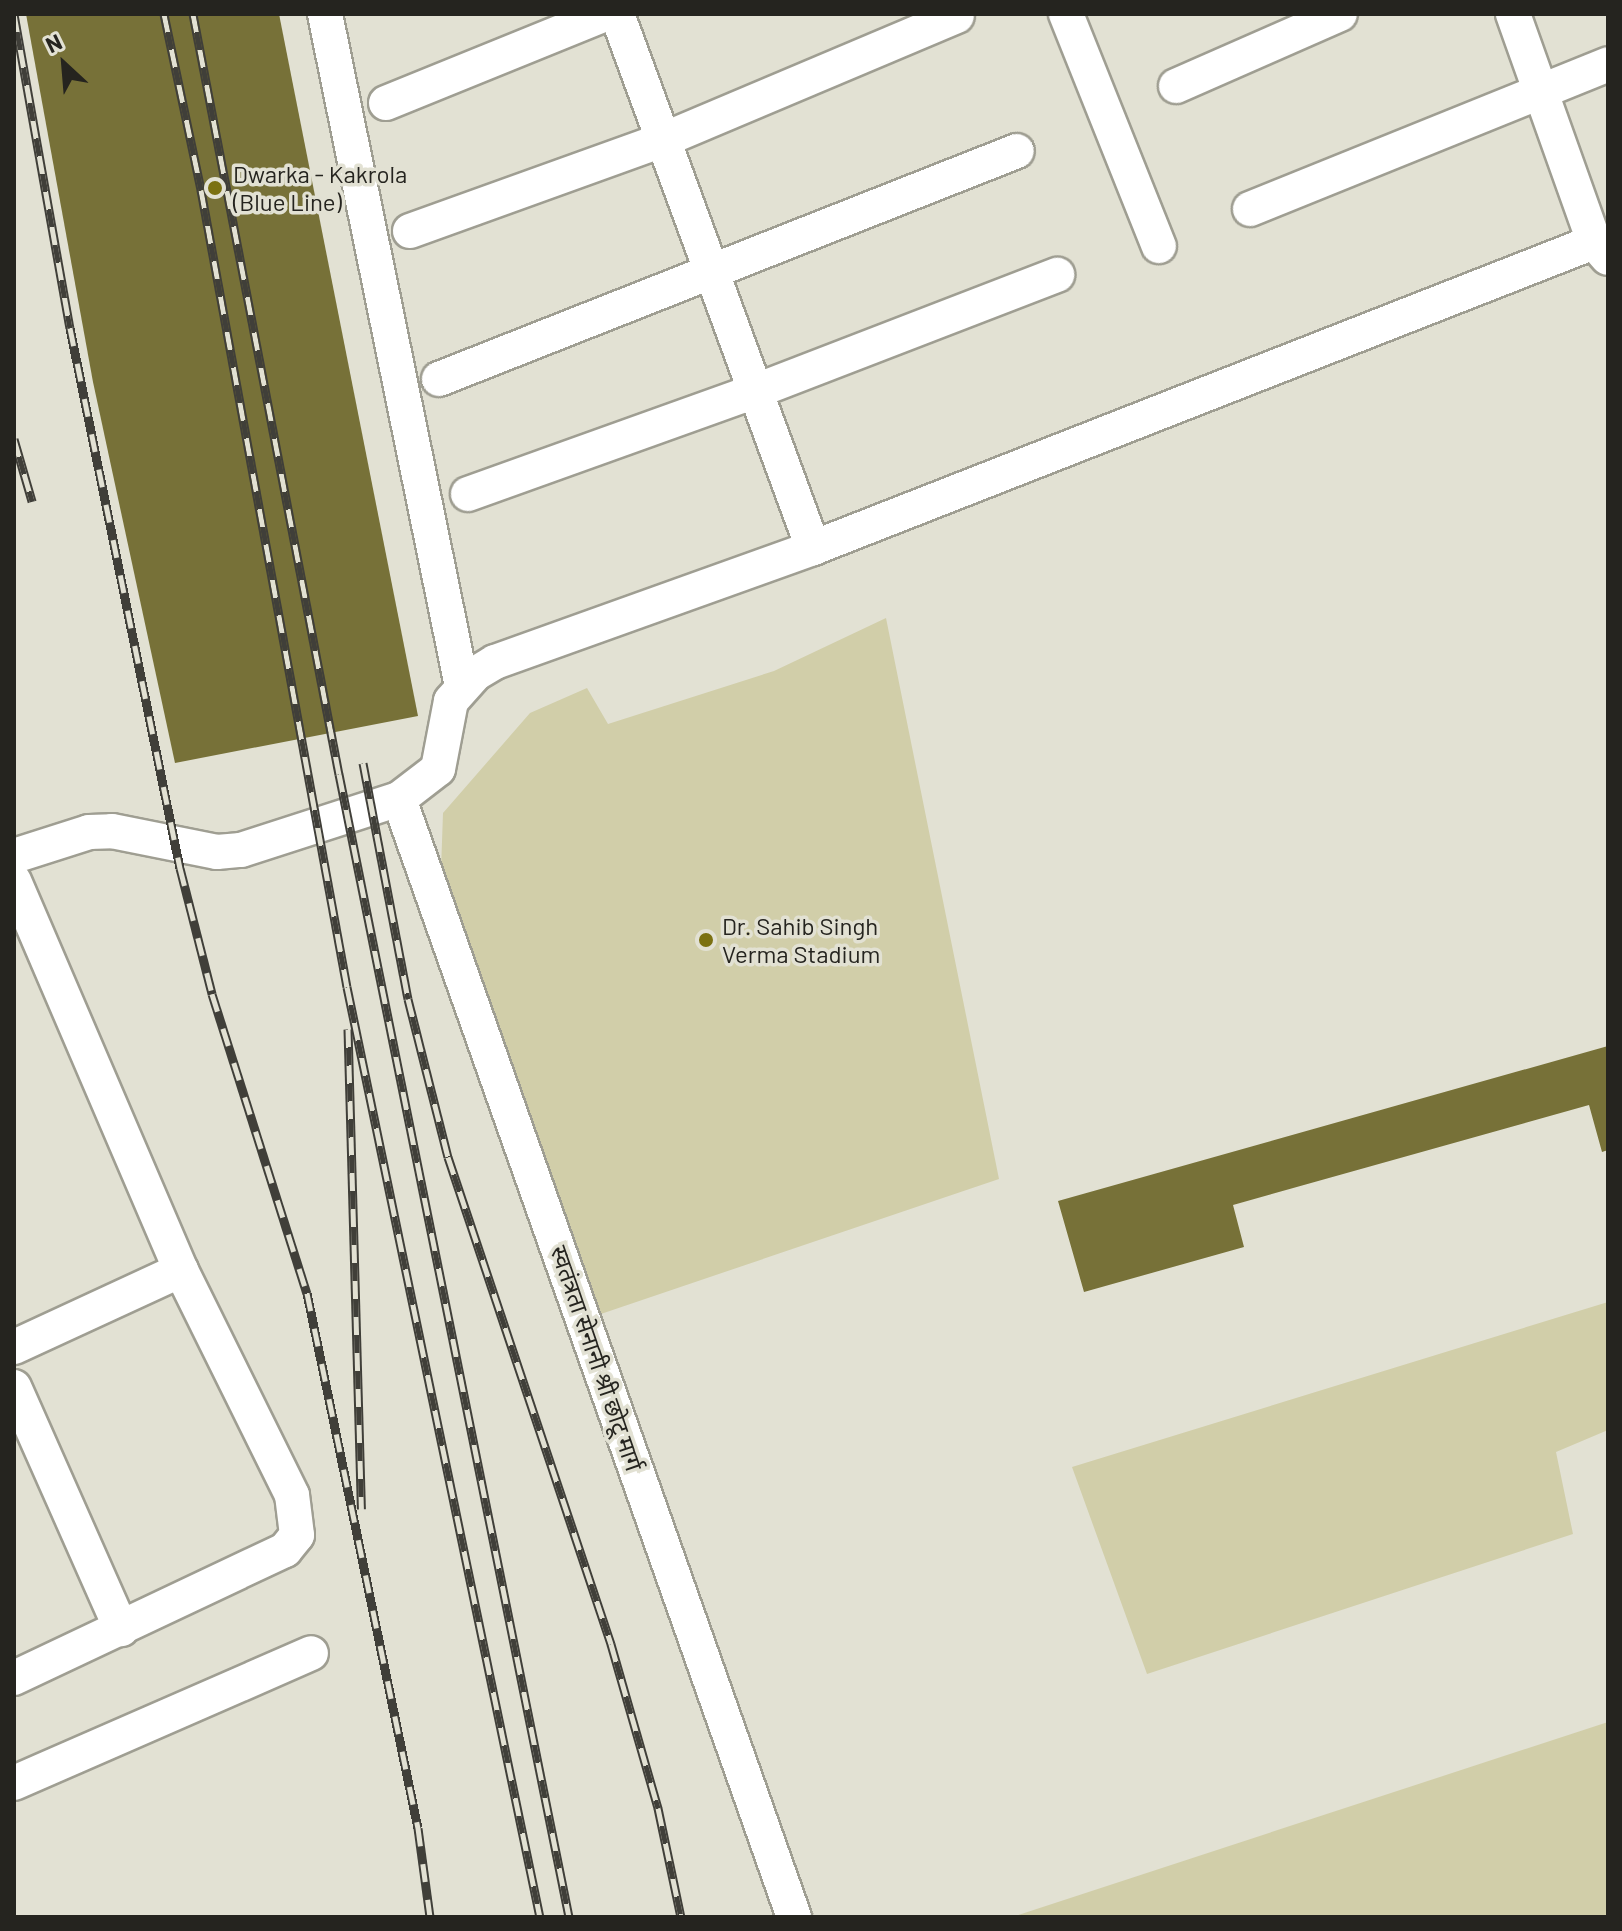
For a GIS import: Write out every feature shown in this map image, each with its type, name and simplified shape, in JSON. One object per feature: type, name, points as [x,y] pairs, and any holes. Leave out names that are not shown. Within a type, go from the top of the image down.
[{"type":"street","points":[[325,14],[462,686]]},
{"type":"street","points":[[386,103],[605,14]]},
{"type":"street","points":[[617,14],[813,548]]},
{"type":"street","points":[[1066,14],[1159,246]]},
{"type":"street","points":[[1176,86],[1340,14]]},
{"type":"street","points":[[14,856],[89,832],[112,831],[217,852],[241,850],[399,799],[438,769],[451,701],[462,686],[495,662],[813,548],[1601,250],[1513,14]]},
{"type":"street","points":[[410,231],[663,140],[957,16]]},
{"type":"street","points":[[1250,209],[1608,64]]},
{"type":"street","points":[[439,379],[1017,151]]},
{"type":"street","points":[[468,494],[756,391],[1057,275]]},
{"type":"street","name":"स्वतंत्रता सेनानी श्री छोटू मार्ग","points":[[399,799],[794,1917]]},
{"type":"street","points":[[14,881],[181,1270],[292,1495],[297,1535],[285,1550],[14,1678]]},
{"type":"street","points":[[14,1347],[181,1270]]},
{"type":"street","points":[[14,1387],[121,1629]]},
{"type":"street","points":[[14,1783],[311,1653]]},
{"type":"shaded area","name":"Dr. Sahib Singh Verma Stadium","points":[[886,618],[999,1179],[592,1317],[441,870],[443,813],[530,713],[587,688],[608,724],[774,671]]},
{"type":"shaded area","points":[[1608,1302],[1608,1430],[1556,1452],[1573,1534],[1147,1674],[1072,1467]]},
{"type":"shaded area","points":[[1608,1722],[1608,1917],[1012,1917]]},
{"type":"building","points":[[26,14],[279,14],[418,716],[175,763],[93,382]]},
{"type":"building","points":[[1608,1046],[1608,1150],[1602,1152],[1589,1105],[1233,1205],[1244,1247],[1084,1292],[1058,1201]]},
{"type":"railway","points":[[14,14],[70,328],[180,868],[212,994],[307,1293],[418,1828],[430,1917]]},
{"type":"railway","points":[[164,14],[201,190],[347,987],[540,1917]]},
{"type":"railway","points":[[193,14],[339,774],[569,1917]]},
{"type":"railway","points":[[14,439],[32,501]]},
{"type":"railway","points":[[363,763],[408,999],[448,1157],[611,1644],[658,1808],[681,1917]]},
{"type":"railway","points":[[348,1029],[361,1509]]},
{"type":"place","name":"Dwarka - Kakrola (Blue Line)","points":[[215,188]]},
{"type":"place","name":"Dr. Sahib Singh Verma Stadium","points":[[706,940]]}]
